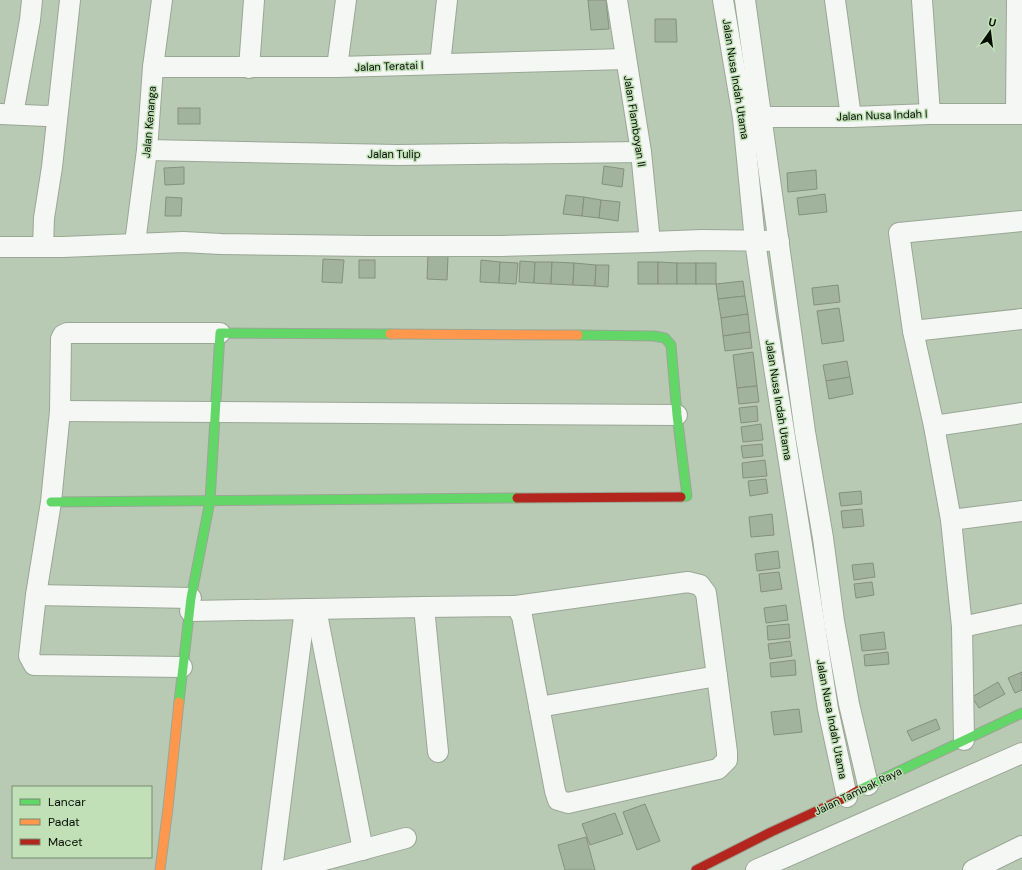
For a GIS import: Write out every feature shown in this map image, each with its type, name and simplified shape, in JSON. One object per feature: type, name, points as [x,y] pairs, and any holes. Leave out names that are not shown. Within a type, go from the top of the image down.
[{"type":"street","points":[[32,0],[30,20],[29,115],[52,167],[44,218],[43,247]]},
{"type":"street","points":[[29,115],[70,0]]},
{"type":"street","name":"Jalan Kenanga","points":[[135,243],[147,150],[153,67],[162,0]]},
{"type":"street","points":[[249,68],[254,0]]},
{"type":"street","points":[[338,67],[346,0]]},
{"type":"street","points":[[440,64],[447,0]]},
{"type":"street","name":"Jalan Flamboyan II","points":[[617,0],[641,152],[650,242]]},
{"type":"street","name":"Jalan Nusa Indah Utama","points":[[723,0],[752,117],[779,241],[805,432],[823,538],[834,621],[849,704],[868,785]]},
{"type":"street","name":"Jalan Nusa Indah Utama","points":[[745,0],[752,117],[755,241],[828,709],[847,797]]},
{"type":"street","points":[[835,0],[851,117]]},
{"type":"street","points":[[922,0],[930,114]]},
{"type":"street","points":[[1016,0],[1019,114]]},
{"type":"street","name":"Jalan Teratai I","points":[[153,67],[338,67],[626,59]]},
{"type":"street","name":"Jalan Nusa Indah I","points":[[752,117],[1019,114]]},
{"type":"street","name":"Jalan Tulip","points":[[147,150],[398,155],[641,152]]},
{"type":"street","points":[[964,740],[962,627],[951,520],[934,426],[913,331],[899,233],[1022,221]]},
{"type":"street","points":[[0,246],[63,247],[183,242],[221,244],[501,246],[702,240],[779,241]]},
{"type":"street","points":[[913,331],[1022,319]]},
{"type":"street","points":[[50,502],[684,498],[687,496],[676,416],[671,345],[665,338],[654,336],[220,333],[67,333],[63,335],[60,339],[60,411],[50,502],[36,595],[29,656],[34,665],[182,667]]},
{"type":"street","points":[[160,870],[190,605],[210,501],[220,333]]},
{"type":"street","points":[[60,411],[676,416]]},
{"type":"street","points":[[934,426],[1022,413]]},
{"type":"street","points":[[951,520],[1022,511]]},
{"type":"street","points":[[36,595],[190,605],[310,609],[424,608],[516,606],[688,582],[700,584],[706,593],[727,760],[718,769],[568,803],[558,800],[555,791],[522,616],[516,606]]},
{"type":"street","points":[[424,608],[438,752]]},
{"type":"street","points":[[310,609],[364,850]]},
{"type":"street","points":[[272,870],[310,609]]},
{"type":"street","points":[[962,627],[1022,614]]},
{"type":"street","points":[[539,707],[717,676]]},
{"type":"street","name":"Jalan Tambak Raya","points":[[696,870],[771,832],[847,797],[868,785],[1022,713]]},
{"type":"street","points":[[756,870],[1022,753]]},
{"type":"street","points":[[287,870],[406,838]]},
{"type":"street","points":[[973,870],[1022,846]]},
{"type":"building","points":[[588,0],[606,0],[609,29],[591,30]]},
{"type":"building","points":[[655,19],[676,19],[677,42],[655,42]]},
{"type":"building","points":[[178,108],[200,108],[200,124],[178,124]]},
{"type":"building","points":[[604,166],[624,169],[622,187],[602,184]]},
{"type":"building","points":[[184,167],[184,184],[165,185],[164,168]]},
{"type":"building","points":[[816,170],[817,189],[788,192],[787,173]]},
{"type":"building","points":[[825,194],[827,212],[799,215],[797,198]]},
{"type":"building","points":[[566,195],[584,197],[582,216],[563,214]]},
{"type":"building","points":[[166,197],[182,198],[181,216],[165,216]]},
{"type":"building","points":[[584,197],[601,200],[599,218],[582,216]]},
{"type":"building","points":[[601,200],[620,202],[618,221],[599,218]]},
{"type":"building","points":[[428,255],[448,256],[447,280],[427,279]]},
{"type":"building","points":[[323,259],[344,260],[342,283],[322,282]]},
{"type":"building","points":[[359,260],[375,260],[375,278],[359,278]]},
{"type":"building","points":[[481,260],[500,262],[499,283],[480,282]]},
{"type":"building","points":[[520,261],[535,262],[534,283],[519,282]]},
{"type":"building","points":[[500,262],[518,263],[516,284],[499,283]]},
{"type":"building","points":[[535,262],[552,262],[551,284],[534,283]]},
{"type":"building","points":[[552,262],[574,263],[573,285],[551,284]]},
{"type":"building","points":[[638,262],[658,262],[658,284],[638,284]]},
{"type":"building","points":[[658,262],[677,263],[677,284],[658,284]]},
{"type":"building","points":[[574,263],[596,265],[595,286],[573,285]]},
{"type":"building","points":[[677,263],[696,263],[696,284],[677,284]]},
{"type":"building","points":[[696,263],[716,263],[716,284],[696,284]]},
{"type":"building","points":[[596,265],[609,265],[608,287],[595,286]]},
{"type":"building","points":[[743,281],[745,296],[718,299],[716,284]]},
{"type":"building","points":[[838,285],[840,302],[814,305],[812,288]]},
{"type":"building","points":[[745,296],[748,314],[721,318],[718,299]]},
{"type":"building","points":[[839,308],[844,341],[822,344],[817,311]]},
{"type":"building","points":[[748,314],[750,332],[723,336],[721,318]]},
{"type":"building","points":[[750,332],[752,348],[725,351],[723,336]]},
{"type":"building","points":[[753,352],[757,386],[737,388],[733,355]]},
{"type":"building","points":[[847,361],[850,377],[826,381],[823,365]]},
{"type":"building","points":[[850,377],[853,394],[829,399],[826,381]]},
{"type":"building","points":[[757,386],[759,402],[739,404],[737,388]]},
{"type":"building","points":[[757,406],[758,421],[741,423],[739,408]]},
{"type":"building","points":[[761,424],[763,440],[743,442],[741,427]]},
{"type":"building","points":[[762,444],[763,456],[743,458],[741,446]]},
{"type":"building","points":[[765,460],[767,476],[743,478],[742,463]]},
{"type":"building","points":[[766,479],[768,493],[750,496],[748,481]]},
{"type":"building","points":[[861,491],[862,504],[841,506],[839,493]]},
{"type":"building","points":[[862,509],[864,526],[843,528],[841,511]]},
{"type":"building","points":[[772,514],[774,535],[751,537],[749,517]]},
{"type":"building","points":[[778,551],[780,568],[757,571],[755,554]]},
{"type":"building","points":[[873,563],[875,577],[854,580],[852,565]]},
{"type":"building","points":[[779,572],[782,589],[761,592],[759,574]]},
{"type":"building","points":[[872,582],[874,595],[856,598],[854,584]]},
{"type":"building","points":[[786,605],[788,620],[766,623],[764,608]]},
{"type":"building","points":[[789,624],[790,638],[768,640],[767,626]]},
{"type":"building","points":[[884,632],[886,649],[862,651],[860,635]]},
{"type":"building","points":[[790,641],[792,656],[770,659],[768,644]]},
{"type":"building","points":[[888,652],[889,664],[865,666],[864,655]]},
{"type":"building","points":[[795,660],[796,675],[771,677],[770,663]]},
{"type":"building","points":[[1022,672],[1022,690],[1015,693],[1008,678]]},
{"type":"building","points":[[998,682],[1005,694],[979,708],[972,697]]},
{"type":"building","points":[[799,709],[802,732],[774,735],[771,712]]},
{"type":"building","points":[[936,719],[940,729],[912,741],[907,731]]},
{"type":"building","points":[[645,804],[660,841],[637,850],[623,812]]},
{"type":"building","points":[[615,813],[623,834],[590,845],[582,824]]},
{"type":"building","points":[[586,837],[595,870],[565,870],[558,845]]},
{"type":"traffic: fast","points":[[179,702],[191,598],[210,501],[220,333],[390,334]]},
{"type":"traffic: fast","points":[[578,335],[654,336],[665,338],[671,345],[677,415],[687,496],[681,497]]},
{"type":"traffic: fast","points":[[51,502],[517,498]]},
{"type":"traffic: fast","points":[[859,790],[1022,713]]},
{"type":"traffic: slow","points":[[390,334],[578,335]]},
{"type":"traffic: slow","points":[[160,870],[179,702]]},
{"type":"traffic: jam","points":[[517,498],[681,497]]},
{"type":"traffic: jam","points":[[696,870],[859,790]]}]
